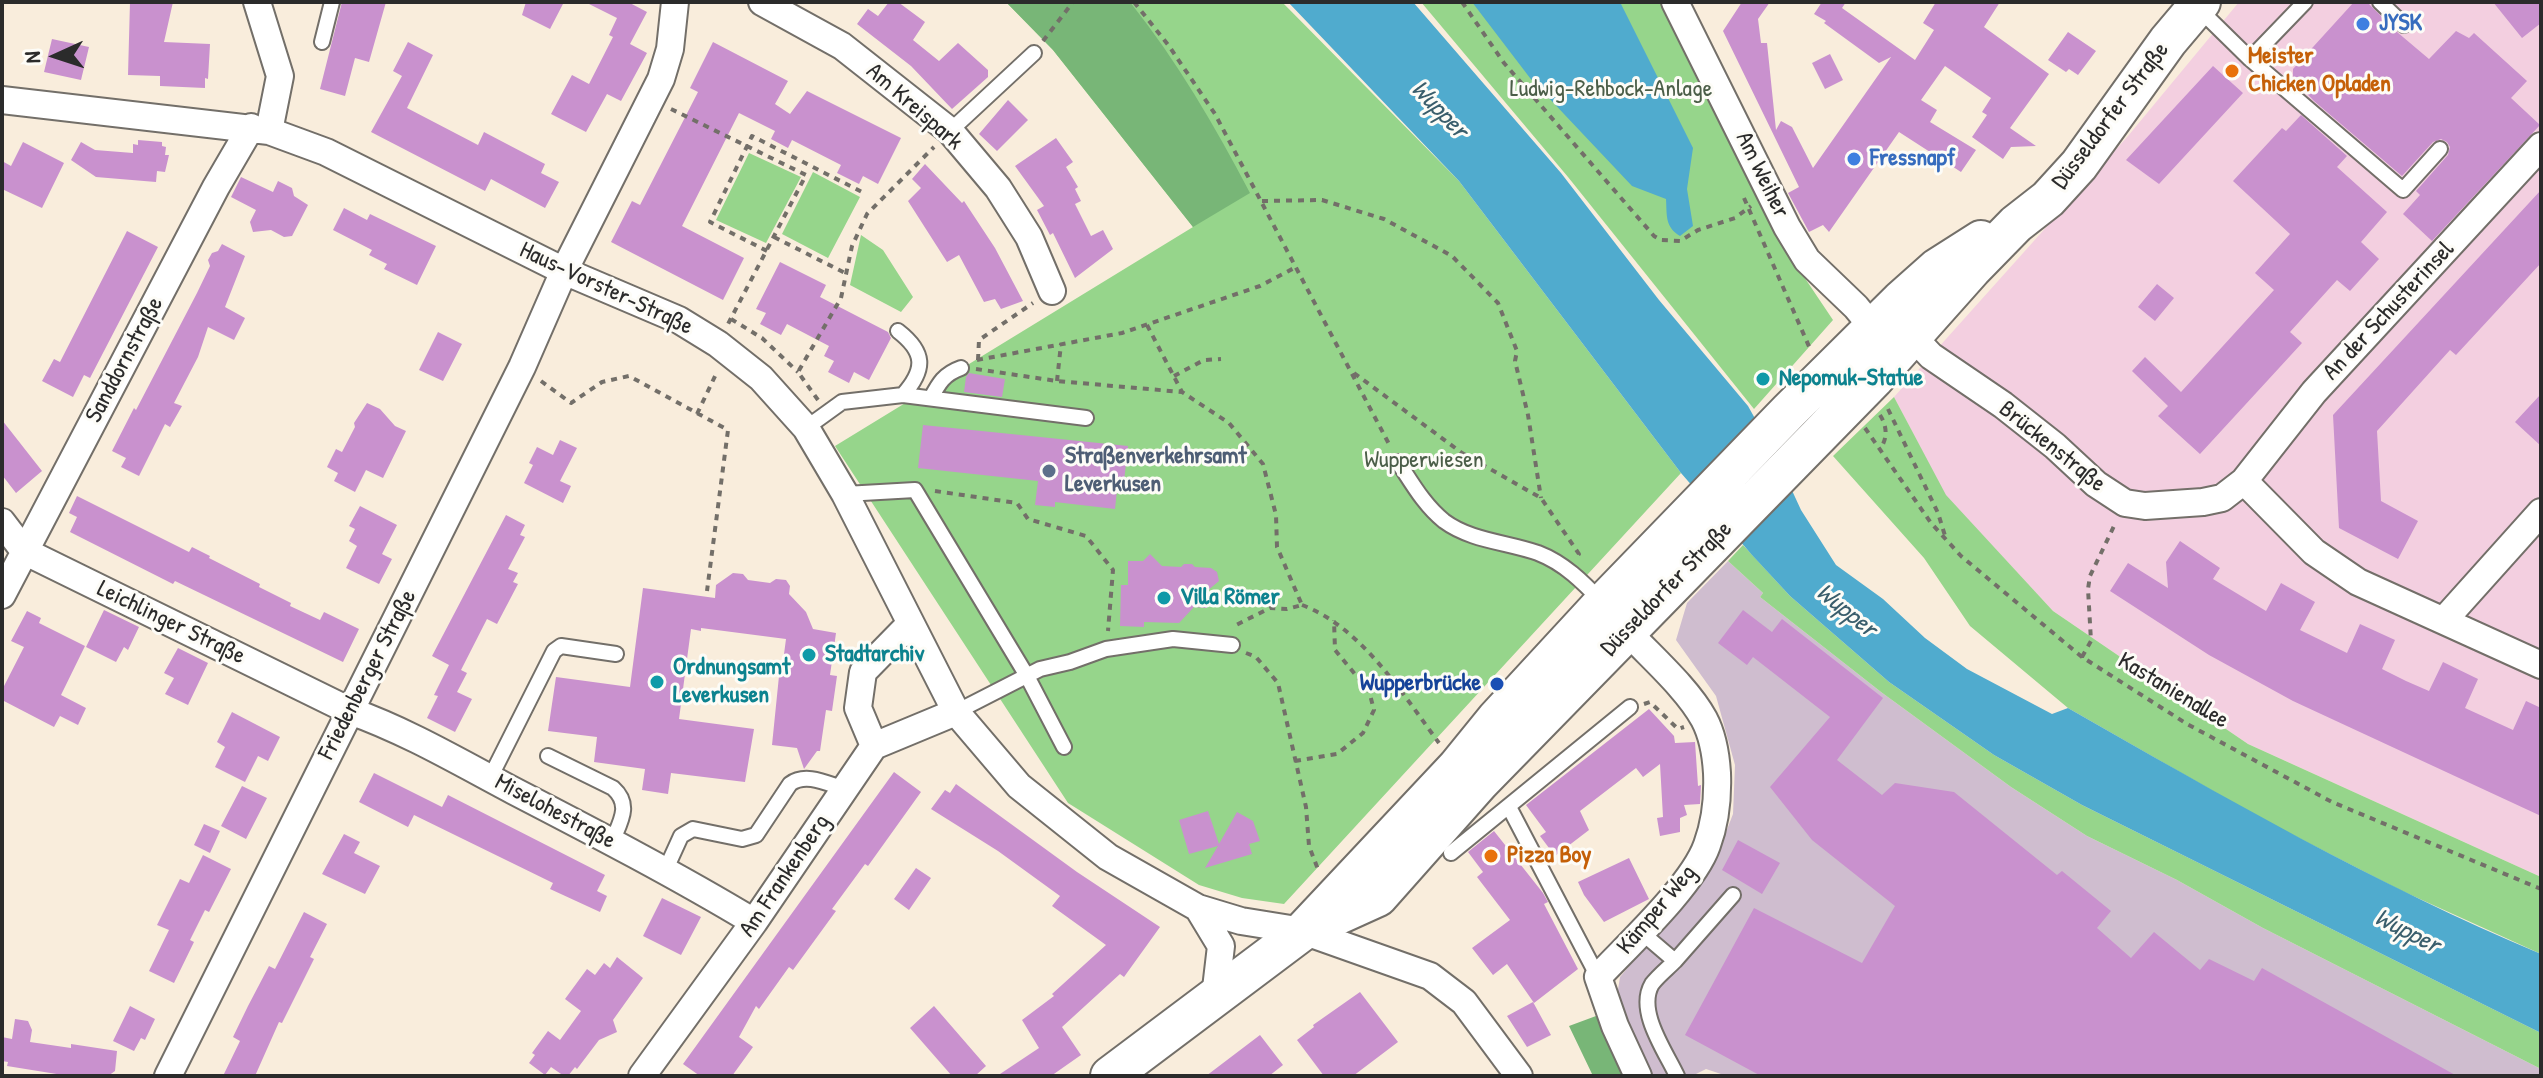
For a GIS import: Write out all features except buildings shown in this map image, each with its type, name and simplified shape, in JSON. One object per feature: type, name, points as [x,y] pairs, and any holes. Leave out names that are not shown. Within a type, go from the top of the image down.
[{"type":"main road","name":"Düsseldorfer Straße","points":[[1110,1076],[1303,931],[1457,767],[1496,719],[1603,603],[1874,393],[1913,337],[1972,269],[2016,224],[2048,199],[2079,165],[2168,41],[2199,4]]},
{"type":"main road","name":"Düsseldorfer Straße","points":[[1303,931],[1378,897],[1480,782],[1627,631],[1789,411],[1937,268],[1969,246],[2016,224]]},
{"type":"main road","points":[[1603,603],[1627,631]]},
{"type":"street","name":"Sanddornstraße","points":[[2,595],[216,187],[260,129],[280,76],[257,2]]},
{"type":"street","points":[[564,271],[661,79],[670,49],[675,2]]},
{"type":"street","name":"Am Kreispark","points":[[762,2],[842,46],[950,131],[998,188],[1029,237],[1052,291]]},
{"type":"street","name":"Am Weiher","points":[[1681,4],[1800,249],[1874,329]]},
{"type":"street","name":"Haus-Vorster-Straße","points":[[2,100],[260,129],[326,152],[564,271],[679,320],[723,348],[761,378],[806,428],[845,494],[956,712],[1019,786],[1108,857],[1198,908],[1241,921],[1303,931],[1430,976],[1464,1002],[1519,1076]]},
{"type":"street","name":"An der Schusterinsel","points":[[2244,481],[2314,392],[2541,146]]},
{"type":"street","name":"Friedenberger Straße","points":[[168,1076],[522,367],[564,271]]},
{"type":"street","name":"Brückenstraße","points":[[1913,337],[1931,356],[2003,405],[2055,446],[2096,484],[2125,503],[2145,506],[2203,502],[2222,498],[2244,481]]},
{"type":"street","points":[[2244,481],[2314,552],[2358,582],[2541,665]]},
{"type":"street","points":[[2445,619],[2541,512]]},
{"type":"street","name":"Leichlinger Straße","points":[[2,522],[24,551],[350,711]]},
{"type":"street","points":[[910,624],[863,672],[858,708],[874,746],[956,712]]},
{"type":"street","name":"Kämper Weg","points":[[1627,631],[1692,702],[1705,721],[1716,759],[1718,794],[1707,848],[1689,877],[1598,977],[1615,1026],[1638,1076]]},
{"type":"street","name":"Miselohestraße","points":[[350,711],[377,721],[666,869],[754,922]]},
{"type":"street","name":"Am Frankenberg","points":[[642,1076],[754,922],[874,746]]},
{"type":"street","name":"Haus-Vorster-Straße","points":[[1198,908],[1221,946],[1215,997]]},
{"type":"lane","points":[[322,42],[332,2]]},
{"type":"lane","points":[[2250,59],[2305,2]]},
{"type":"lane","points":[[2380,2],[2404,25]]},
{"type":"lane","points":[[2199,4],[2250,59],[2403,190],[2440,149]]},
{"type":"lane","points":[[950,131],[1034,53]]},
{"type":"lane","points":[[898,331],[915,344],[919,360],[916,380],[903,395]]},
{"type":"lane","points":[[931,398],[939,382],[950,372],[961,368]]},
{"type":"lane","points":[[806,428],[842,402],[903,395],[1086,418]]},
{"type":"lane","points":[[1398,462],[1421,498],[1445,522],[1488,541],[1538,554],[1570,570],[1603,603]]},
{"type":"lane","points":[[845,494],[915,490],[1027,676],[1064,747]]},
{"type":"lane","points":[[956,712],[1040,669],[1106,649],[1173,639],[1232,645]]},
{"type":"lane","points":[[490,778],[554,651],[561,646],[616,654]]},
{"type":"lane","points":[[1451,853],[1630,707]]},
{"type":"lane","points":[[548,756],[620,794],[624,811],[612,842]]},
{"type":"lane","points":[[666,869],[681,836],[693,829],[742,839],[756,835],[790,784],[797,779],[805,778],[845,789]]},
{"type":"lane","name":"Kämper Weg","points":[[1509,807],[1598,977]]},
{"type":"lane","points":[[1677,1076],[1649,1014],[1647,1002],[1652,985],[1733,895]]},
{"type":"lane","points":[[1641,932],[1675,961]]},
{"type":"path","points":[[1034,53],[1073,2]]},
{"type":"path","points":[[1134,2],[1169,46],[1215,114],[1398,462]]},
{"type":"path","points":[[1462,2],[1504,63],[1654,236],[1661,240],[1680,241],[1698,230],[1735,218],[1748,209],[1812,353]]},
{"type":"path","points":[[651,99],[806,175]]},
{"type":"path","points":[[798,372],[841,298],[852,246],[867,214],[950,131]]},
{"type":"path","points":[[767,251],[710,222],[752,136],[864,193]]},
{"type":"path","points":[[697,414],[731,319],[811,166]]},
{"type":"path","points":[[1262,201],[1322,200],[1384,219],[1452,256],[1498,303],[1517,351],[1515,361],[1528,415],[1541,498],[1579,554],[1570,570]]},
{"type":"path","points":[[774,237],[847,274]]},
{"type":"path","points":[[961,368],[978,360],[1122,333],[1260,286],[1296,267]]},
{"type":"path","points":[[978,360],[979,340],[1052,291]]},
{"type":"path","points":[[731,319],[762,338],[798,372],[827,411]]},
{"type":"path","points":[[1147,325],[1182,392]]},
{"type":"path","points":[[1057,381],[1061,344]]},
{"type":"path","points":[[1174,376],[1187,366],[1204,360],[1221,359]]},
{"type":"path","points":[[522,367],[571,403],[602,382],[629,376],[728,430],[707,591]]},
{"type":"path","points":[[961,368],[1057,381],[1182,392],[1229,423],[1263,464],[1276,515],[1277,547],[1302,605]]},
{"type":"path","points":[[1352,372],[1462,453],[1541,498]]},
{"type":"path","points":[[1874,393],[1885,423],[1885,442],[1880,449]]},
{"type":"path","points":[[1874,393],[1938,513],[1947,541]]},
{"type":"path","name":"Kastanienallee","points":[[1862,423],[1931,523],[1947,541],[1978,571],[2082,657],[2187,724],[2332,802],[2541,889]]},
{"type":"path","points":[[915,490],[954,492],[1017,503],[1028,519],[1086,536],[1113,570],[1106,649]]},
{"type":"path","points":[[2082,657],[2091,641],[2090,576],[2125,503]]},
{"type":"path","points":[[1330,903],[1309,846],[1306,807],[1278,683],[1256,657],[1232,645],[1236,625],[1270,608],[1287,609],[1302,605],[1334,620],[1356,638],[1457,767]]},
{"type":"path","points":[[1295,761],[1337,754],[1363,733],[1374,710],[1369,691],[1335,650],[1334,620]]},
{"type":"path","points":[[1630,707],[1650,702],[1678,729],[1705,721]]},
{"type":"shaded area","points":[[2239,2],[2541,2],[2541,877],[2248,744],[2053,611],[1945,495],[1894,397],[2128,136]]},
{"type":"shaded area","points":[[1728,561],[1763,593],[1760,597],[1881,692],[2011,787],[2087,836],[2541,1069],[2541,1076],[1727,1076],[1706,1069],[1692,1076],[1648,1076],[1616,1002],[1620,977],[1713,866],[1733,814],[1735,765],[1716,696],[1676,640],[1687,603]]},
{"type":"green space","name":"Wupperwiesen","points":[[1006,2],[1282,2],[1459,181],[1681,473],[1284,904],[1242,898],[1199,885],[1068,803],[835,446],[1193,227],[1053,50]]},
{"type":"green space","points":[[1006,2],[1130,2],[1194,94],[1250,193],[1193,227],[1053,50]]},
{"type":"green space","name":"Ludwig-Rehbock-Anlage","points":[[1421,2],[1667,2],[1784,247],[1833,320],[1754,409],[1568,177]]},
{"type":"green space","points":[[749,153],[801,177],[766,243],[716,220]]},
{"type":"green space","points":[[813,172],[860,197],[828,258],[782,234]]},
{"type":"green space","points":[[861,235],[883,250],[913,297],[901,312],[850,285]]},
{"type":"green space","points":[[1894,397],[1946,495],[2053,611],[2248,744],[2541,877],[2541,954],[2400,890],[2260,818],[2068,708],[1970,626],[1924,558],[1833,456]]},
{"type":"green space","points":[[1743,545],[1790,596],[1889,682],[1994,755],[2082,805],[2541,1033],[2541,1069],[2087,836],[2011,787],[1881,692],[1760,597],[1763,593],[1728,561]]},
{"type":"green space","points":[[1596,1016],[1623,1076],[1593,1076],[1569,1026]]},
{"type":"water","name":"Wupper","points":[[1288,2],[1413,2],[1561,173],[1659,300],[1748,406],[1801,510],[1836,565],[1883,599],[1925,638],[1967,669],[2052,714],[2068,708],[2359,869],[2541,954],[2541,1033],[2082,805],[1994,755],[1889,682],[1790,596],[1752,555],[1681,473],[1459,181]]},
{"type":"water","points":[[1472,2],[1620,2],[1693,148],[1687,189],[1693,226],[1680,236],[1675,233],[1668,220],[1666,199],[1632,186],[1530,78]]},
{"type":"place","name":"JYSK","points":[[2363,24]]},
{"type":"place","name":"Meister Chicken Opladen","points":[[2232,71]]},
{"type":"place","name":"Fressnapf","points":[[1854,159]]},
{"type":"place","name":"Nepomuk-Statue","points":[[1763,379]]},
{"type":"place","name":"Straßenverkehrsamt Leverkusen","points":[[1049,471]]},
{"type":"place","name":"Villa Römer","points":[[1164,598]]},
{"type":"place","name":"Stadtarchiv","points":[[809,655]]},
{"type":"place","name":"Ordnungsamt Leverkusen","points":[[657,682]]},
{"type":"place","name":"Wupperbrücke","points":[[1497,684]]},
{"type":"place","name":"Pizza Boy","points":[[1491,856]]}]
